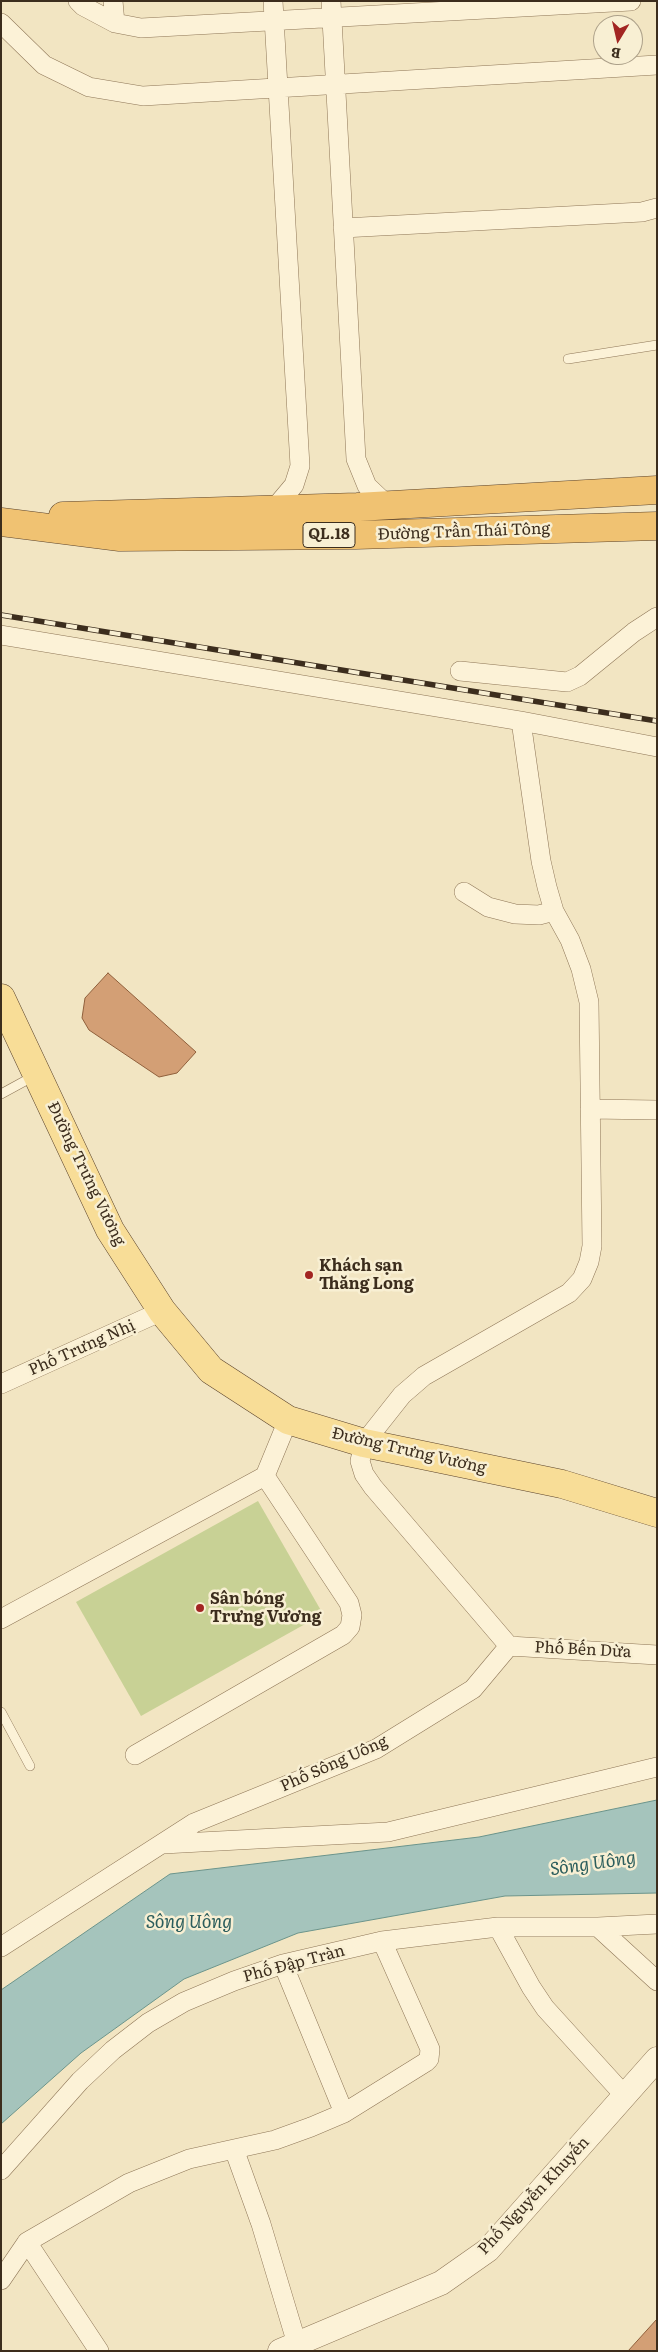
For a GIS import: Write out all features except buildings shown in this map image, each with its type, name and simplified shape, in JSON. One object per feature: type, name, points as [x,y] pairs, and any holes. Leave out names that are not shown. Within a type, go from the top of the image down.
[{"type":"highway","name":"Đường Trần Thái Tông","points":[[1,517],[273,510],[657,490]]},
{"type":"highway","name":"Đường Trần Thái Tông","points":[[1,522],[120,537],[356,535],[657,526]]},
{"type":"main road","name":"Đường Trưng Vương","points":[[1,998],[110,1230],[162,1311],[211,1370],[288,1420],[364,1444],[562,1484],[657,1513]]},
{"type":"street","points":[[78,1],[83,6],[115,23],[141,28],[274,21],[332,10],[631,1]]},
{"type":"street","points":[[114,1],[115,23]]},
{"type":"street","points":[[273,1],[300,466],[294,485],[273,510]]},
{"type":"street","points":[[332,10],[356,459],[367,486],[387,505]]},
{"type":"street","points":[[1,23],[44,65],[89,87],[143,96],[657,65]]},
{"type":"street","points":[[343,228],[642,212],[657,208]]},
{"type":"street","points":[[460,670],[567,682],[580,676],[634,632],[657,617]]},
{"type":"street","points":[[1,635],[521,721],[657,747]]},
{"type":"street","points":[[509,1646],[373,1487],[364,1474],[360,1461],[364,1444],[402,1396],[424,1376],[569,1293],[582,1279],[589,1262],[592,1246],[589,1002],[578,962],[554,911],[541,861],[521,721]]},
{"type":"street","points":[[464,892],[488,907],[515,914],[539,915],[554,911]]},
{"type":"street","points":[[590,1109],[657,1110]]},
{"type":"street","name":"Phố Trưng Nhị","points":[[1,1384],[162,1311]]},
{"type":"street","points":[[1,1619],[265,1476],[288,1420]]},
{"type":"street","points":[[135,1755],[343,1635],[350,1627],[352,1616],[349,1603],[265,1476]]},
{"type":"street","name":"Phố Bến Dừa","points":[[509,1646],[657,1655]]},
{"type":"street","name":"Phố Sông Uông","points":[[1,1946],[194,1823],[376,1749],[473,1689],[509,1646]]},
{"type":"street","points":[[160,1844],[388,1832],[657,1767]]},
{"type":"street","name":"Phố Đập Tràn","points":[[1,2170],[80,2081],[113,2050],[148,2022],[192,1998],[234,1981],[283,1964],[382,1941],[498,1927],[598,1927],[657,1924]]},
{"type":"street","points":[[498,1927],[545,2008],[625,2096]]},
{"type":"street","points":[[598,1927],[657,1981]]},
{"type":"street","points":[[1,2280],[27,2242],[136,2180],[189,2159],[276,2140],[344,2113],[426,2062],[430,2049],[382,1941]]},
{"type":"street","points":[[283,1964],[344,2113]]},
{"type":"street","name":"Phố Nguyễn Khuyến","points":[[288,2347],[441,2283],[488,2250],[657,2059]]},
{"type":"street","points":[[234,2149],[264,2232],[288,2347]]},
{"type":"street","points":[[27,2242],[99,2351]]},
{"type":"lane","points":[[568,360],[657,345]]},
{"type":"lane","points":[[1,1094],[38,1074]]},
{"type":"lane","points":[[1,1712],[30,1766]]},
{"type":"green space","name":"Sân bóng Trưng Vương","points":[[258,1501],[323,1614],[141,1716],[76,1602]]},
{"type":"water","name":"Sông Uông","points":[[657,1800],[657,1893],[505,1896],[298,1933],[184,1979],[81,2053],[1,2124],[1,1990],[170,1874],[479,1837]]},
{"type":"railway","points":[[1,615],[657,721]]},
{"type":"place","name":"Khách sạn Thăng Long","points":[[309,1275]]},
{"type":"place","name":"Sân bóng Trưng Vương","points":[[200,1608]]}]
